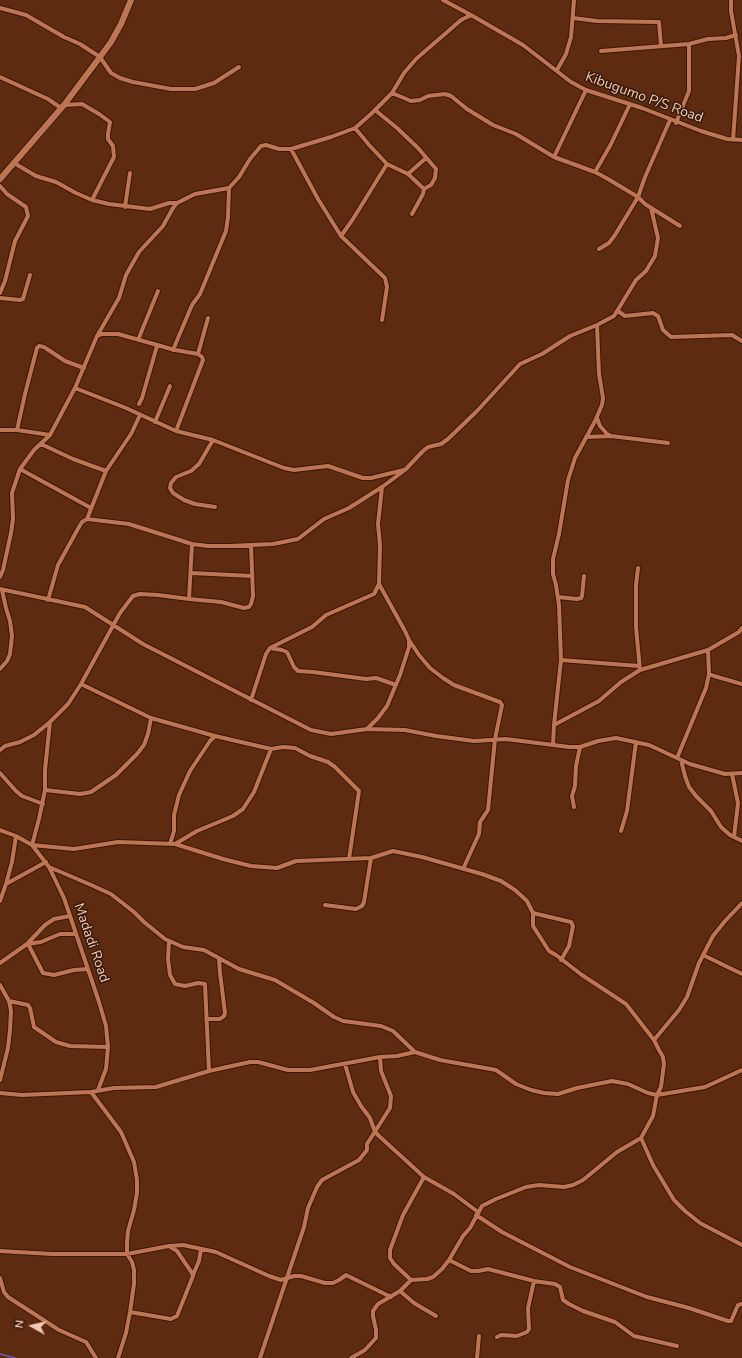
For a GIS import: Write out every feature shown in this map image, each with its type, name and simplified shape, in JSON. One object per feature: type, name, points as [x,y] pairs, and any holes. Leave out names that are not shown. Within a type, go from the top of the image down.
[{"type":"main road","points":[[0,179],[62,106],[100,57],[118,30],[131,0]]},
{"type":"street","name":"Kibugumo P/S Road","points":[[442,0],[523,45],[571,82],[586,90],[630,104],[676,123],[733,140],[742,140]]},
{"type":"street","points":[[556,70],[566,54],[571,36],[574,0]]},
{"type":"street","points":[[731,0],[731,12],[739,56],[733,140]]},
{"type":"street","points":[[0,8],[26,15],[64,37],[80,44],[100,57],[111,73],[120,78],[140,84],[150,84],[171,89],[195,89],[214,82],[239,67]]},
{"type":"street","points":[[0,577],[3,570],[11,533],[13,518],[12,493],[20,469],[34,450],[50,435],[75,388],[96,336],[119,298],[126,275],[134,260],[146,243],[162,226],[172,208],[177,203],[195,194],[229,188],[239,177],[250,159],[261,146],[266,145],[291,149],[355,128],[392,93],[404,73],[416,58],[461,20],[471,15]]},
{"type":"street","points":[[573,18],[597,21],[660,22],[661,46]]},
{"type":"street","points":[[601,51],[689,44],[708,38],[726,38],[736,35]]},
{"type":"street","points":[[676,123],[689,91],[689,44]]},
{"type":"street","points":[[0,77],[62,106],[82,104],[100,114],[110,122],[108,139],[113,146],[114,158],[92,200]]},
{"type":"street","points":[[554,157],[586,90]]},
{"type":"street","points":[[392,93],[411,101],[420,100],[428,96],[445,94],[451,96],[467,109],[493,124],[516,134],[554,157],[595,172],[638,197],[651,208],[680,226]]},
{"type":"street","points":[[595,172],[611,144],[630,104]]},
{"type":"street","points":[[375,110],[402,133],[436,169],[431,185],[424,190],[412,214]]},
{"type":"street","points":[[599,249],[609,243],[615,235],[638,197],[645,177],[670,120]]},
{"type":"street","points":[[355,128],[387,164],[408,174],[424,190]]},
{"type":"street","points":[[291,149],[318,199],[341,236],[385,278],[387,287],[382,320]]},
{"type":"street","points":[[408,174],[426,158]]},
{"type":"street","points":[[14,163],[36,176],[56,182],[92,200],[125,207],[150,209],[169,203],[177,203]]},
{"type":"street","points":[[341,236],[387,164]]},
{"type":"street","points":[[125,207],[130,173]]},
{"type":"street","points":[[0,186],[7,194],[26,207],[28,212],[28,216],[15,241],[5,281],[0,293]]},
{"type":"street","points":[[173,350],[192,305],[200,294],[226,231],[229,188]]},
{"type":"street","points":[[86,519],[129,524],[192,544],[208,546],[252,545],[288,542],[298,539],[324,519],[349,508],[382,487],[405,470],[428,447],[441,444],[448,439],[477,411],[520,364],[542,354],[570,336],[597,326],[614,316],[636,280],[646,270],[656,256],[658,238],[651,208]]},
{"type":"street","points":[[0,298],[23,299],[30,275]]},
{"type":"street","points":[[138,340],[158,291]]},
{"type":"street","points":[[618,311],[625,316],[653,313],[658,316],[663,330],[671,337],[732,335],[742,341]]},
{"type":"street","points":[[198,354],[208,318]]},
{"type":"street","points":[[553,745],[561,660],[558,597],[553,574],[553,559],[559,534],[568,480],[575,458],[602,405],[603,398],[599,374],[597,326]]},
{"type":"street","points":[[96,336],[102,334],[118,334],[157,346],[202,356],[203,360],[176,431]]},
{"type":"street","points":[[17,430],[37,348],[39,346],[44,347],[65,360],[84,368]]},
{"type":"street","points":[[139,404],[157,346]]},
{"type":"street","points":[[155,422],[170,386]]},
{"type":"street","points":[[75,388],[126,408],[176,431],[213,440],[249,455],[294,470],[328,466],[363,478],[371,478],[405,470]]},
{"type":"street","points":[[48,600],[58,565],[82,522],[86,519],[106,470],[130,434],[140,415]]},
{"type":"street","points":[[597,417],[600,426],[607,434],[611,436]]},
{"type":"street","points":[[0,430],[17,430],[50,435]]},
{"type":"street","points":[[586,437],[611,436],[668,443]]},
{"type":"street","points":[[213,440],[199,464],[191,471],[176,477],[170,488],[173,493],[184,500],[195,504],[215,507]]},
{"type":"street","points":[[41,444],[73,459],[106,470]]},
{"type":"street","points":[[20,469],[91,508]]},
{"type":"street","points":[[251,700],[266,654],[270,648],[312,627],[326,614],[374,594],[379,584],[378,524],[382,487]]},
{"type":"street","points":[[189,599],[192,544]]},
{"type":"street","points":[[0,750],[5,746],[20,742],[34,735],[68,704],[81,684],[113,626],[133,596],[140,594],[158,595],[221,602],[244,608],[249,607],[252,596],[252,545]]},
{"type":"street","points":[[638,568],[636,585],[639,668]]},
{"type":"street","points":[[191,573],[252,576]]},
{"type":"street","points":[[558,597],[581,598],[584,576]]},
{"type":"street","points":[[379,584],[409,640],[430,668],[454,685],[500,702],[502,705],[495,740],[488,810],[480,822],[479,834],[463,869]]},
{"type":"street","points":[[0,669],[7,661],[10,654],[12,636],[10,621],[1,589],[85,607],[143,644],[311,730],[331,734],[367,729],[405,730],[474,741],[506,739],[580,747],[598,741],[616,738],[649,745],[690,764],[725,774],[742,773]]},
{"type":"street","points":[[561,660],[639,668],[708,650],[739,632],[742,628]]},
{"type":"street","points":[[367,729],[387,706],[408,652],[409,640]]},
{"type":"street","points":[[270,648],[287,652],[294,667],[298,671],[319,672],[366,679],[376,678],[396,685]]},
{"type":"street","points":[[708,650],[709,674],[706,688],[679,759],[689,787],[711,811],[721,827],[742,841]]},
{"type":"street","points":[[554,725],[598,701],[639,668]]},
{"type":"street","points":[[709,674],[742,684]]},
{"type":"street","points":[[81,684],[151,718],[176,726],[271,749],[284,747],[295,748],[310,756],[328,762],[359,791],[349,859]]},
{"type":"street","points":[[45,790],[80,794],[91,792],[116,775],[137,754],[144,745],[151,718]]},
{"type":"street","points":[[50,722],[43,804],[32,845],[74,849],[118,842],[172,844],[251,866],[277,868],[296,861],[371,858],[393,851],[422,857],[482,874],[506,884],[527,900],[533,913],[533,926],[549,951],[626,1004],[654,1040],[663,1056],[664,1064],[661,1087],[657,1095],[653,1116],[641,1138],[617,1152],[583,1180],[573,1185],[564,1187],[539,1185],[526,1187],[482,1206],[470,1228],[463,1236],[449,1260],[433,1276],[427,1279],[411,1280],[400,1291],[378,1304],[373,1311],[376,1338],[365,1350],[351,1358]]},
{"type":"street","points":[[172,844],[174,815],[179,795],[190,771],[215,736]]},
{"type":"street","points":[[621,831],[627,811],[636,742]]},
{"type":"street","points":[[574,807],[572,796],[575,786],[576,766],[580,747]]},
{"type":"street","points":[[172,844],[233,816],[243,809],[254,792],[271,749]]},
{"type":"street","points":[[0,773],[22,796],[43,804]]},
{"type":"street","points":[[732,774],[738,803],[734,837]]},
{"type":"street","name":"Madadi Road","points":[[0,830],[16,836],[32,845],[46,862],[64,898],[106,1026],[108,1047],[106,1069],[98,1090]]},
{"type":"street","points":[[0,901],[12,862],[16,836]]},
{"type":"street","points":[[325,905],[356,909],[362,906],[364,902],[371,858]]},
{"type":"street","points":[[6,884],[46,862]]},
{"type":"street","points":[[49,867],[111,894],[165,939],[183,947],[204,950],[239,969],[275,980],[314,1003],[334,1018],[343,1021],[370,1024],[387,1028],[403,1039],[415,1052],[440,1060],[496,1070],[520,1086],[544,1093],[558,1094],[577,1088],[612,1081],[628,1084],[648,1093],[657,1095],[705,1087],[742,1070]]},
{"type":"street","points":[[654,1040],[679,1010],[713,936],[742,903]]},
{"type":"street","points":[[533,913],[571,922],[573,926],[569,946],[561,960]]},
{"type":"street","points":[[0,963],[28,944],[49,922],[54,919],[70,916]]},
{"type":"street","points":[[28,944],[41,942],[60,934],[76,934]]},
{"type":"street","points":[[170,941],[168,959],[170,975],[175,984],[185,986],[198,983],[205,984],[208,1071]]},
{"type":"street","points":[[28,944],[43,973],[54,975],[74,970],[88,969]]},
{"type":"street","points":[[703,955],[742,974]]},
{"type":"street","points":[[206,1019],[220,1019],[225,1013],[219,958]]},
{"type":"street","points":[[0,985],[9,1001],[11,1011],[8,1048],[0,1080]]},
{"type":"street","points":[[9,1001],[28,1005],[34,1028],[56,1042],[70,1046],[108,1047]]},
{"type":"street","points":[[0,1093],[22,1095],[91,1092],[114,1088],[156,1087],[208,1071],[250,1062],[258,1062],[288,1070],[310,1070],[415,1052]]},
{"type":"street","points":[[260,1358],[288,1278],[304,1227],[308,1208],[317,1186],[322,1180],[359,1160],[367,1150],[368,1144],[390,1108],[391,1096],[382,1071],[380,1057]]},
{"type":"street","points":[[346,1064],[353,1092],[370,1118],[375,1132],[424,1177],[454,1194],[502,1232],[570,1267],[647,1297],[689,1308],[728,1322],[731,1321],[738,1305],[742,1304]]},
{"type":"street","points":[[91,1092],[121,1132],[134,1162],[137,1180],[137,1193],[128,1231],[127,1254],[134,1270],[130,1312],[126,1333],[118,1358]]},
{"type":"street","points":[[641,1138],[653,1165],[679,1206],[700,1223],[742,1245]]},
{"type":"street","points":[[411,1280],[394,1264],[390,1258],[390,1250],[403,1215],[424,1177]]},
{"type":"street","points":[[0,1251],[52,1254],[127,1254],[169,1246],[183,1245],[216,1252],[281,1280],[301,1276],[325,1283],[333,1283],[346,1275],[391,1297]]},
{"type":"street","points":[[169,1246],[177,1251],[193,1276]]},
{"type":"street","points":[[130,1312],[171,1319],[175,1318],[199,1261],[201,1249]]},
{"type":"street","points":[[449,1260],[472,1271],[478,1272],[488,1269],[534,1281],[558,1285],[560,1287],[562,1298],[568,1304],[583,1312],[615,1322],[634,1336],[678,1346]]},
{"type":"street","points":[[0,1278],[4,1292],[8,1297],[59,1330],[86,1342],[96,1358]]},
{"type":"street","points":[[497,1337],[517,1336],[527,1332],[529,1329],[528,1308],[534,1281]]},
{"type":"street","points":[[400,1291],[414,1303],[436,1316]]},
{"type":"street","points":[[477,1358],[479,1336]]},
{"type":"waterway","points":[[0,1354],[15,1358]]}]
